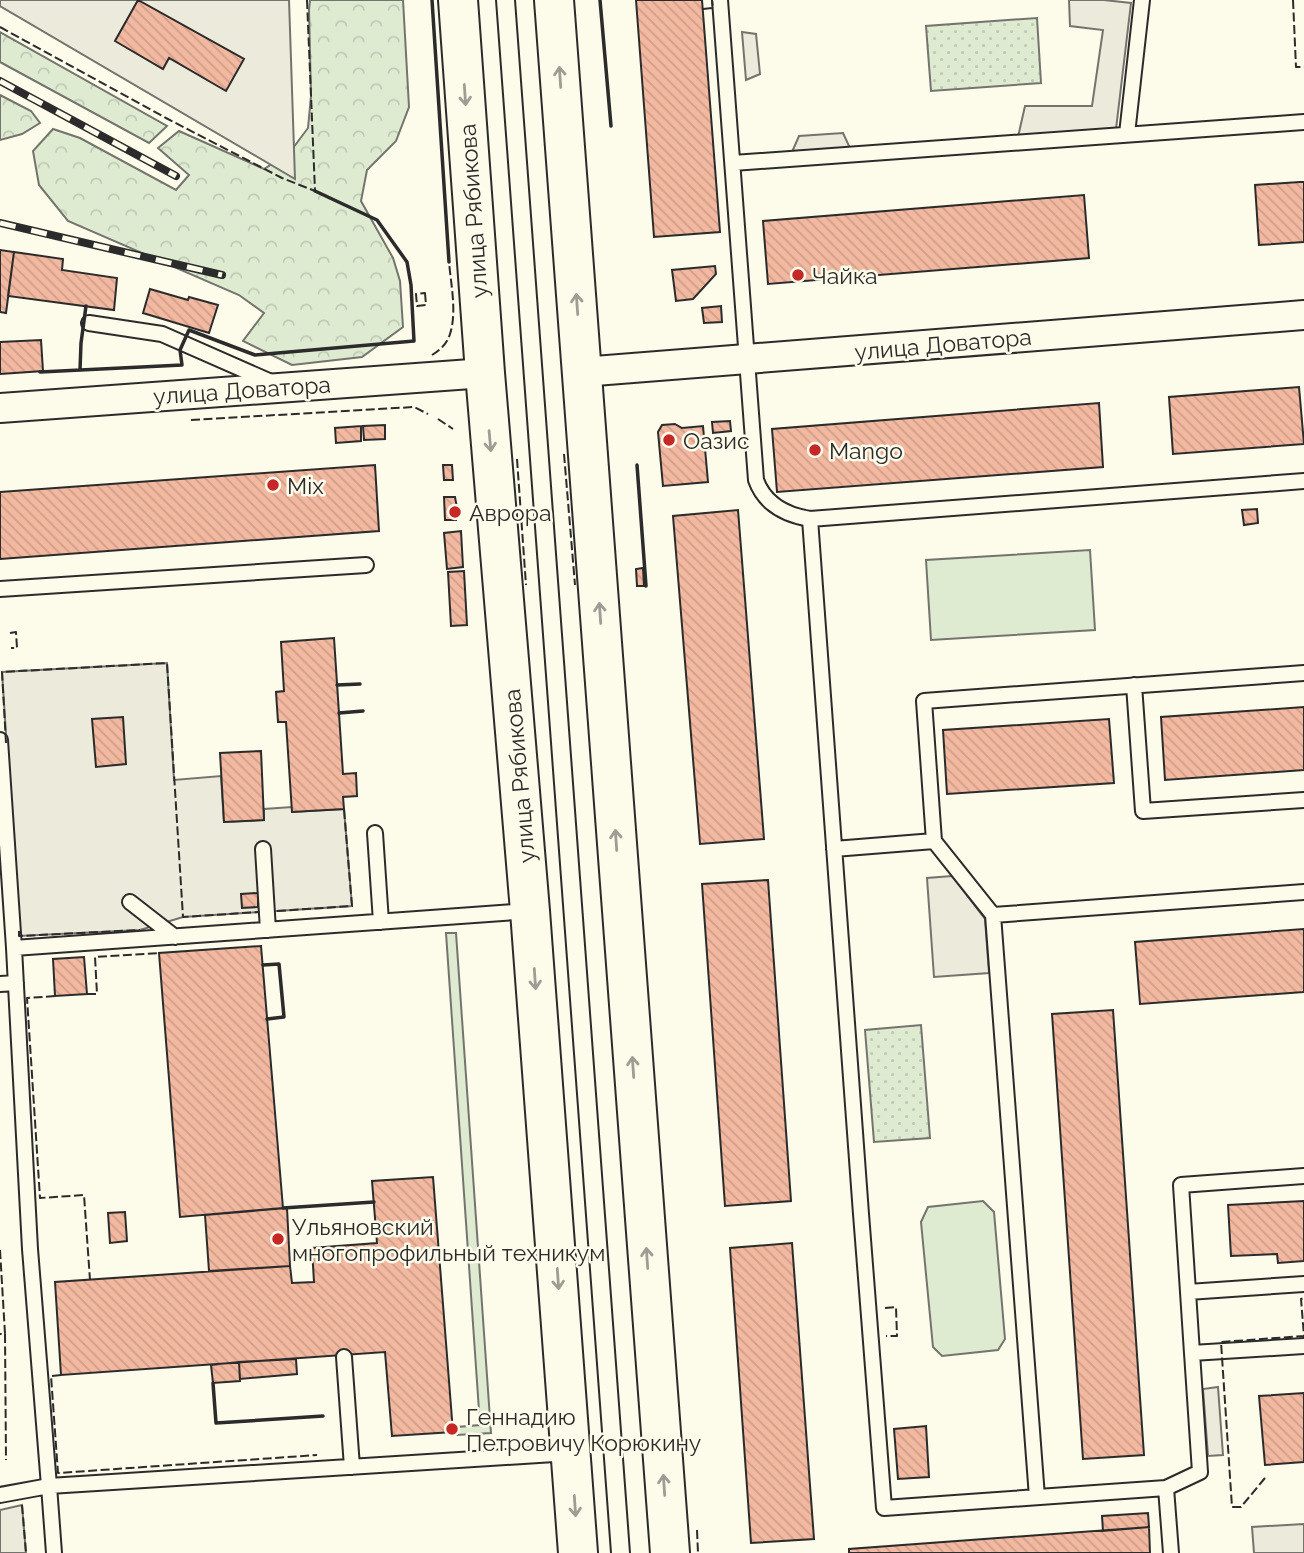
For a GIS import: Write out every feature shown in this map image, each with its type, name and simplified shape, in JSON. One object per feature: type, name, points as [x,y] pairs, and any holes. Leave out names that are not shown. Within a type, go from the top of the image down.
[{"type":"main road","name":"улица Рябикова","points":[[458,0],[578,1553]]},
{"type":"main road","points":[[554,0],[670,1553]]},
{"type":"street","name":"улица Доватора","points":[[582,372],[1304,316]]},
{"type":"street","name":"улица Доватора","points":[[0,408],[485,373]]},
{"type":"lane","points":[[720,0],[756,480],[759,488],[782,511],[795,517],[810,519],[1304,481]]},
{"type":"lane","points":[[1127,134],[1142,0]]},
{"type":"lane","points":[[733,163],[1304,122]]},
{"type":"lane","points":[[89,323],[162,334],[282,387]]},
{"type":"lane","points":[[810,519],[884,1508],[1166,1488],[1200,1472],[1181,1185],[1304,1176]]},
{"type":"lane","points":[[0,589],[366,565]]},
{"type":"lane","points":[[1037,1497],[992,915],[934,841],[924,701],[1304,673]]},
{"type":"lane","points":[[1134,685],[1143,811],[1304,800]]},
{"type":"lane","points":[[0,740],[2,820],[14,948],[30,1249],[54,1553]]},
{"type":"lane","points":[[375,833],[381,922]]},
{"type":"lane","points":[[834,849],[934,841]]},
{"type":"lane","points":[[263,849],[268,930]]},
{"type":"lane","points":[[992,915],[1304,892]]},
{"type":"lane","points":[[130,902],[175,937]]},
{"type":"lane","points":[[14,948],[530,911]]},
{"type":"lane","points":[[0,984],[16,983]]},
{"type":"lane","points":[[1188,1292],[1304,1284]]},
{"type":"lane","points":[[1192,1353],[1304,1346]]},
{"type":"lane","points":[[344,1357],[352,1467]]},
{"type":"lane","points":[[0,1495],[49,1486],[571,1453]]},
{"type":"lane","points":[[1166,1488],[1171,1553]]},
{"type":"green space","points":[[310,0],[403,0],[409,107],[396,141],[367,170],[361,201],[393,258],[400,281],[403,327],[362,357],[292,365],[243,341],[264,313],[239,295],[68,221],[39,185],[33,151],[53,129],[80,138],[176,190],[189,175],[158,148],[179,131],[264,169],[290,152],[308,128],[311,96]]},
{"type":"green space","points":[[1037,18],[1041,83],[931,91],[926,26]]},
{"type":"green space","points":[[0,32],[167,126],[149,143],[0,62]]},
{"type":"green space","points":[[0,95],[31,111],[40,123],[22,134],[0,140]]},
{"type":"green space","points":[[1090,550],[1095,630],[931,640],[926,560]]},
{"type":"green space","points":[[446,933],[456,933],[491,1433],[457,1435],[457,1427],[480,1425]]},
{"type":"green space","points":[[921,1025],[930,1138],[874,1142],[865,1030]]},
{"type":"green space","points":[[983,1201],[994,1212],[1005,1339],[998,1350],[942,1356],[933,1347],[921,1222],[928,1207]]},
{"type":"shaded area","points":[[0,0],[289,0],[295,179],[0,6]]},
{"type":"shaded area","points":[[1069,0],[1131,3],[1116,129],[1018,137],[1025,106],[1092,106],[1103,30],[1070,26]]},
{"type":"shaded area","points":[[742,32],[756,34],[760,74],[746,80]]},
{"type":"shaded area","points":[[843,133],[850,148],[792,152],[799,136]]},
{"type":"shaded area","points":[[167,663],[174,780],[221,776],[224,822],[264,820],[264,809],[292,807],[292,812],[344,809],[352,906],[183,917],[140,930],[19,936],[2,672]]},
{"type":"shaded area","points":[[952,876],[985,919],[989,973],[934,977],[927,878]]},
{"type":"shaded area","points":[[1218,1387],[1223,1455],[1208,1456],[1203,1389]]},
{"type":"shaded area","points":[[22,1505],[26,1553],[0,1553],[0,1510]]},
{"type":"shaded area","points":[[1304,1524],[1304,1553],[1254,1553],[1252,1527]]},
{"type":"building","points":[[138,0],[244,59],[226,91],[169,58],[163,69],[115,41]]},
{"type":"building","points":[[636,0],[702,0],[720,232],[654,237]]},
{"type":"building","points":[[1304,182],[1304,242],[1259,245],[1255,185]]},
{"type":"building","points":[[1084,195],[1089,258],[768,284],[763,221]]},
{"type":"building","points":[[0,250],[14,252],[6,313],[0,312]]},
{"type":"building","points":[[14,252],[63,259],[62,270],[117,278],[114,310],[8,296]]},
{"type":"building","points":[[715,266],[716,274],[693,299],[676,301],[672,270]]},
{"type":"building","points":[[150,289],[218,305],[209,333],[143,313]]},
{"type":"building","points":[[721,306],[722,322],[704,323],[702,308]]},
{"type":"building","points":[[41,340],[43,371],[0,374],[0,342]]},
{"type":"building","points":[[1299,387],[1304,444],[1173,454],[1169,397]]},
{"type":"building","points":[[1099,403],[1103,467],[777,492],[772,429]]},
{"type":"building","points":[[730,421],[731,431],[713,433],[712,422]]},
{"type":"building","points":[[675,424],[682,428],[703,426],[708,482],[663,486],[658,432],[662,425]]},
{"type":"building","points":[[385,425],[385,439],[364,440],[363,426]]},
{"type":"building","points":[[361,426],[361,441],[336,443],[335,428]]},
{"type":"building","points":[[375,465],[379,531],[0,559],[0,492]]},
{"type":"building","points":[[443,465],[452,465],[453,480],[444,480]]},
{"type":"building","points":[[444,497],[455,497],[456,520],[445,520]]},
{"type":"building","points":[[1257,509],[1258,523],[1244,525],[1242,510]]},
{"type":"building","points":[[738,510],[764,839],[700,844],[673,516]]},
{"type":"building","points":[[461,531],[463,567],[447,569],[444,533]]},
{"type":"building","points":[[643,568],[644,586],[637,586],[636,569]]},
{"type":"building","points":[[464,571],[467,625],[451,626],[448,572]]},
{"type":"building","points":[[334,638],[343,774],[356,773],[357,796],[343,797],[344,809],[292,812],[286,722],[278,722],[276,692],[284,691],[281,642]]},
{"type":"building","points":[[1304,707],[1304,770],[1165,780],[1161,717]]},
{"type":"building","points":[[123,717],[126,764],[96,767],[92,719]]},
{"type":"building","points":[[1109,719],[1114,783],[947,794],[943,730]]},
{"type":"building","points":[[261,751],[264,820],[224,822],[220,753]]},
{"type":"building","points":[[768,880],[791,1201],[725,1206],[702,884]]},
{"type":"building","points":[[258,893],[258,907],[242,908],[241,894]]},
{"type":"building","points":[[1304,929],[1304,992],[1140,1004],[1135,942]]},
{"type":"building","points":[[261,946],[283,1208],[180,1217],[159,953]]},
{"type":"building","points":[[84,957],[87,994],[55,996],[53,959]]},
{"type":"building","points":[[1113,1010],[1144,1455],[1083,1459],[1052,1014]]},
{"type":"building","points":[[433,1177],[453,1432],[392,1436],[385,1352],[61,1375],[55,1282],[290,1266],[292,1283],[314,1282],[312,1248],[377,1243],[372,1181]]},
{"type":"building","points":[[1304,1201],[1304,1261],[1278,1263],[1277,1254],[1231,1256],[1228,1205]]},
{"type":"building","points":[[287,1208],[290,1266],[209,1271],[205,1215]]},
{"type":"building","points":[[125,1212],[127,1241],[110,1243],[108,1213]]},
{"type":"building","points":[[792,1243],[814,1539],[751,1543],[730,1248]]},
{"type":"building","points":[[296,1359],[297,1374],[240,1379],[239,1362]]},
{"type":"building","points":[[239,1362],[240,1381],[213,1383],[211,1365]]},
{"type":"building","points":[[1304,1393],[1304,1462],[1265,1465],[1259,1396]]},
{"type":"building","points":[[926,1426],[929,1477],[898,1479],[894,1429]]},
{"type":"building","points":[[1148,1513],[1149,1527],[1103,1531],[1102,1516]]},
{"type":"building","points":[[1149,1527],[1150,1553],[849,1553],[849,1549]]},
{"type":"tram line","points":[[496,0],[611,1553]]},
{"type":"tram line","points":[[515,0],[630,1553]]},
{"type":"railway","points":[[0,81],[176,176]]},
{"type":"railway","points":[[0,223],[222,275]]},
{"type":"fence","points":[[0,27],[166,118],[282,178],[315,191],[307,0]]},
{"type":"fence","points":[[703,9],[713,8],[712,0]]},
{"type":"fence","points":[[1293,0],[1296,67],[1304,67]]},
{"type":"fence","points":[[432,355],[445,344],[452,326],[453,298],[449,262]]},
{"type":"fence","points":[[425,293],[426,305],[417,306],[416,294],[425,293]]},
{"type":"fence","points":[[191,420],[414,407],[428,414]]},
{"type":"fence","points":[[438,419],[453,429]]},
{"type":"fence","points":[[564,454],[575,585]]},
{"type":"fence","points":[[517,459],[526,585]]},
{"type":"fence","points":[[10,633],[16,632],[17,648],[11,648]]},
{"type":"fence","points":[[6,743],[2,672],[167,663],[183,917],[258,912]]},
{"type":"fence","points":[[277,911],[352,906],[344,809]]},
{"type":"fence","points":[[19,931],[19,936],[140,930]]},
{"type":"fence","points":[[87,994],[97,994],[95,957],[159,953]]},
{"type":"fence","points":[[55,996],[27,998],[40,1198],[84,1195],[90,1280]]},
{"type":"fence","points":[[0,1250],[5,1334],[0,1334]]},
{"type":"fence","points":[[1265,1478],[1241,1507],[1232,1507],[1221,1342],[1304,1336],[1301,1299],[1304,1298]]},
{"type":"fence","points":[[885,1308],[896,1307],[897,1336],[886,1336]]},
{"type":"fence","points":[[5,1334],[6,1460]]},
{"type":"fence","points":[[61,1375],[51,1376],[58,1473],[317,1455]]},
{"type":"fence","points":[[22,1505],[26,1553]]},
{"type":"fence","points":[[697,1530],[698,1553]]},
{"type":"wall","points":[[432,0],[449,262]]},
{"type":"wall","points":[[600,0],[611,126]]},
{"type":"wall","points":[[40,372],[182,365],[180,350],[189,330],[255,355],[414,341],[407,262],[377,220],[315,191]]},
{"type":"wall","points":[[80,370],[86,306]]},
{"type":"wall","points":[[637,465],[646,586]]},
{"type":"wall","points":[[337,685],[360,684]]},
{"type":"wall","points":[[339,713],[363,711]]},
{"type":"wall","points":[[263,965],[279,964],[284,1017],[267,1019]]},
{"type":"wall","points":[[283,1208],[374,1202]]},
{"type":"wall","points":[[213,1383],[216,1423],[323,1416]]},
{"type":"place","name":"Чайка","points":[[798,275]]},
{"type":"place","name":"Оазис","points":[[669,440]]},
{"type":"place","name":"Mango","points":[[815,450]]},
{"type":"place","name":"Mix","points":[[273,485]]},
{"type":"place","name":"Аврора","points":[[455,512]]},
{"type":"place","name":"Ульяновский многопрофильный техникум","points":[[278,1239]]},
{"type":"place","name":"Геннадию Петровичу Корюкину","points":[[452,1429]]}]
